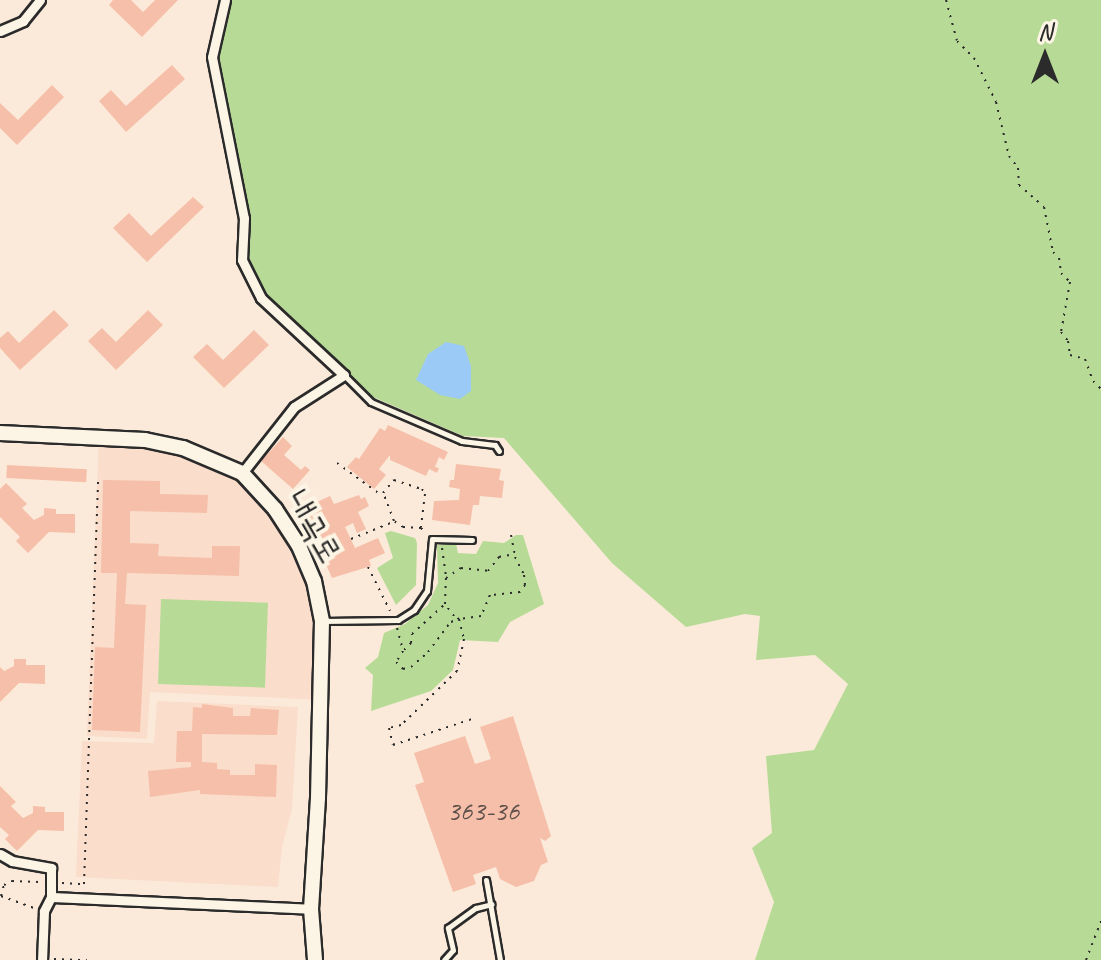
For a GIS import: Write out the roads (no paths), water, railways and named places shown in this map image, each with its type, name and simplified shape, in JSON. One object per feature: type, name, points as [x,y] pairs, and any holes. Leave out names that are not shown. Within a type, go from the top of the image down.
[{"type":"main road","name":"내곡로","points":[[0,433],[145,440],[183,448],[242,473],[275,509],[299,546],[314,581],[322,621],[318,798],[311,909],[315,960]]},
{"type":"street","points":[[0,31],[23,21],[40,0]]},
{"type":"street","points":[[225,0],[212,57],[244,218],[242,260],[261,298],[344,375],[294,407],[242,473]]},
{"type":"street","points":[[0,854],[12,861],[51,868],[51,897],[44,911],[42,960]]},
{"type":"street","points":[[51,897],[311,909]]},
{"type":"lane","points":[[344,375],[371,402],[462,441],[495,445],[499,451]]},
{"type":"lane","points":[[322,621],[388,623],[414,610],[430,581],[432,539],[472,540]]},
{"type":"lane","points":[[486,880],[500,960]]},
{"type":"lane","points":[[444,960],[453,950],[448,928],[476,908],[492,904]]},
{"type":"water","points":[[446,342],[464,346],[471,366],[471,391],[460,399],[440,395],[416,380],[428,354]]}]
